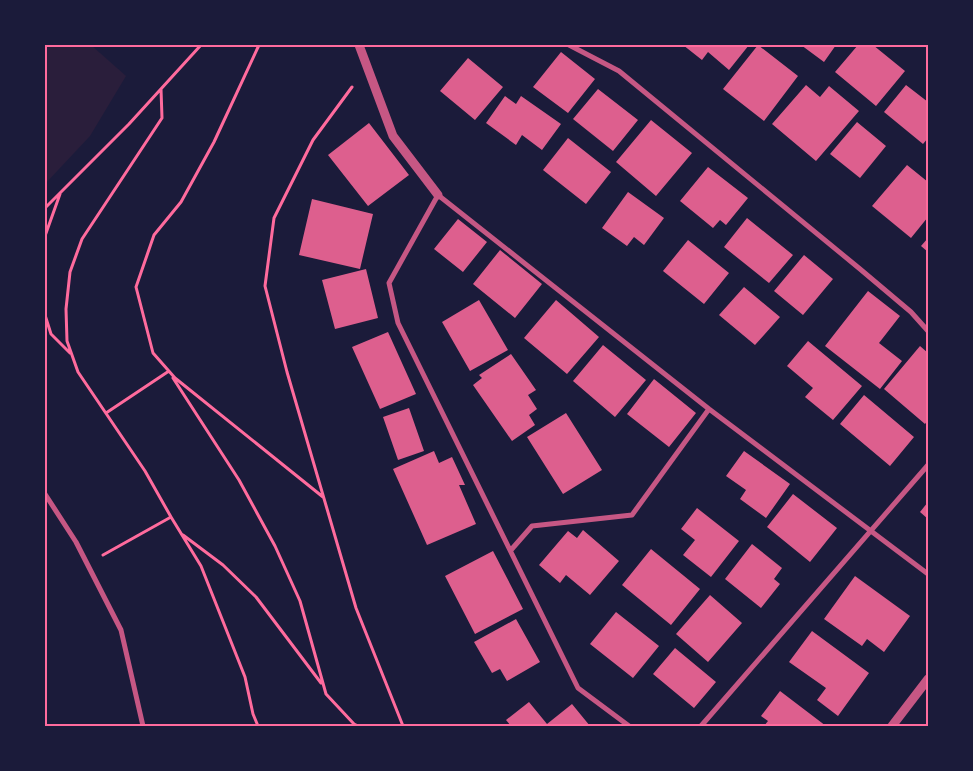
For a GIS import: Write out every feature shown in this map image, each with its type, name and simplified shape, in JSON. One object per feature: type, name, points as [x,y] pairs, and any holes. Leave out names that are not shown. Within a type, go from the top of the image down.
[{"type":"street","points":[[359,45],[393,136],[438,195],[709,409],[928,574]]},
{"type":"street","points":[[569,45],[619,71],[911,312],[928,331]]},
{"type":"street","points":[[438,195],[389,283],[398,323],[578,688],[629,726]]},
{"type":"street","points":[[511,550],[532,526],[632,515],[709,409]]},
{"type":"street","points":[[702,726],[928,465]]},
{"type":"street","points":[[45,494],[76,542],[121,630],[143,726]]},
{"type":"street","points":[[892,726],[928,679]]},
{"type":"path","points":[[45,208],[129,124],[201,45]]},
{"type":"path","points":[[259,45],[214,142],[181,202],[154,235],[136,287],[153,354],[176,378],[324,498]]},
{"type":"path","points":[[367,67],[313,140],[274,218],[265,286],[287,372],[356,608],[403,726]]},
{"type":"path","points":[[161,89],[162,118],[82,239],[70,272],[66,309],[67,341],[78,372],[145,471],[180,534],[201,566],[245,677],[253,714],[258,726]]},
{"type":"path","points":[[45,236],[61,192]]},
{"type":"path","points":[[45,315],[51,334],[72,356]]},
{"type":"path","points":[[106,413],[168,370]]},
{"type":"path","points":[[168,370],[239,480],[275,546],[300,601],[326,694],[358,726]]},
{"type":"path","points":[[87,564],[171,517]]},
{"type":"path","points":[[180,534],[223,565],[256,597],[323,685]]},
{"type":"shaded area","points":[[45,45],[91,45],[126,76],[90,136],[45,184]]},
{"type":"building","points":[[683,45],[749,45],[729,70],[708,52],[702,60]]},
{"type":"building","points":[[758,45],[798,76],[764,121],[723,89]]},
{"type":"building","points":[[801,45],[836,45],[824,62]]},
{"type":"building","points":[[858,45],[873,45],[905,71],[876,106],[835,72]]},
{"type":"building","points":[[561,52],[595,79],[568,113],[533,87]]},
{"type":"building","points":[[468,58],[503,87],[475,120],[440,91]]},
{"type":"building","points":[[806,85],[820,97],[829,86],[859,111],[816,161],[772,124]]},
{"type":"building","points":[[906,85],[928,102],[928,138],[923,144],[884,112]]},
{"type":"building","points":[[598,89],[638,120],[613,151],[573,119]]},
{"type":"building","points":[[505,96],[516,104],[521,96],[561,124],[542,150],[522,135],[516,145],[486,123]]},
{"type":"building","points":[[651,120],[692,153],[656,196],[616,162]]},
{"type":"building","points":[[857,122],[886,146],[860,178],[830,154]]},
{"type":"building","points":[[369,123],[409,175],[368,206],[328,155]]},
{"type":"building","points":[[568,138],[611,172],[586,204],[543,170]]},
{"type":"building","points":[[907,165],[928,182],[928,217],[911,238],[872,206]]},
{"type":"building","points":[[708,167],[748,198],[726,225],[720,220],[713,228],[680,201]]},
{"type":"building","points":[[628,192],[664,218],[644,245],[634,237],[627,246],[602,228]]},
{"type":"building","points":[[312,199],[373,214],[360,269],[299,255]]},
{"type":"building","points":[[747,218],[793,255],[769,283],[724,247]]},
{"type":"building","points":[[458,219],[487,242],[463,272],[434,249]]},
{"type":"building","points":[[928,238],[928,252],[921,246]]},
{"type":"building","points":[[688,240],[729,273],[704,304],[663,271]]},
{"type":"building","points":[[500,250],[542,284],[515,318],[473,284]]},
{"type":"building","points":[[804,255],[833,279],[803,315],[774,291]]},
{"type":"building","points":[[366,269],[378,318],[335,329],[322,280]]},
{"type":"building","points":[[744,287],[780,317],[755,345],[719,315]]},
{"type":"building","points":[[868,291],[900,316],[879,343],[902,361],[880,389],[825,346]]},
{"type":"building","points":[[479,300],[508,350],[470,371],[442,322]]},
{"type":"building","points":[[556,300],[599,337],[567,374],[524,338]]},
{"type":"building","points":[[388,332],[416,394],[380,409],[352,347]]},
{"type":"building","points":[[808,341],[862,386],[833,420],[805,397],[813,388],[787,366]]},
{"type":"building","points":[[603,345],[646,380],[615,417],[573,381]]},
{"type":"building","points":[[920,346],[928,353],[928,420],[925,424],[884,389]]},
{"type":"building","points":[[511,354],[536,390],[528,395],[537,409],[529,415],[535,425],[512,441],[473,385],[482,378],[479,375]]},
{"type":"building","points":[[654,379],[696,413],[669,447],[627,414]]},
{"type":"building","points":[[864,395],[914,437],[890,466],[840,424]]},
{"type":"building","points":[[409,408],[424,451],[398,460],[383,417]]},
{"type":"building","points":[[566,413],[602,470],[563,494],[527,437]]},
{"type":"building","points":[[434,451],[439,463],[452,457],[465,485],[459,485],[476,524],[427,545],[393,469]]},
{"type":"building","points":[[744,451],[790,484],[766,518],[740,499],[746,490],[726,476]]},
{"type":"building","points":[[793,494],[837,528],[810,562],[767,527]]},
{"type":"building","points":[[928,502],[928,519],[920,512]]},
{"type":"building","points":[[697,508],[739,541],[711,577],[683,555],[695,540],[681,529]]},
{"type":"building","points":[[583,530],[619,561],[590,595],[566,575],[560,583],[539,565],[568,531],[577,538]]},
{"type":"building","points":[[752,544],[782,568],[774,579],[780,584],[761,608],[725,579]]},
{"type":"building","points":[[651,549],[700,589],[671,625],[622,585]]},
{"type":"building","points":[[493,551],[523,609],[475,634],[445,576]]},
{"type":"building","points":[[855,576],[910,616],[884,652],[867,639],[862,646],[824,619]]},
{"type":"building","points":[[710,595],[742,623],[708,662],[676,634]]},
{"type":"building","points":[[616,612],[659,646],[633,678],[590,644]]},
{"type":"building","points":[[516,619],[540,662],[507,681],[500,669],[492,673],[474,642]]},
{"type":"building","points":[[812,631],[869,673],[838,716],[817,700],[826,688],[789,662]]},
{"type":"building","points":[[675,648],[716,682],[694,708],[653,674]]},
{"type":"building","points":[[780,691],[826,726],[764,726],[768,721],[761,716]]},
{"type":"building","points":[[529,702],[547,724],[572,704],[590,726],[511,726],[506,720]]}]
